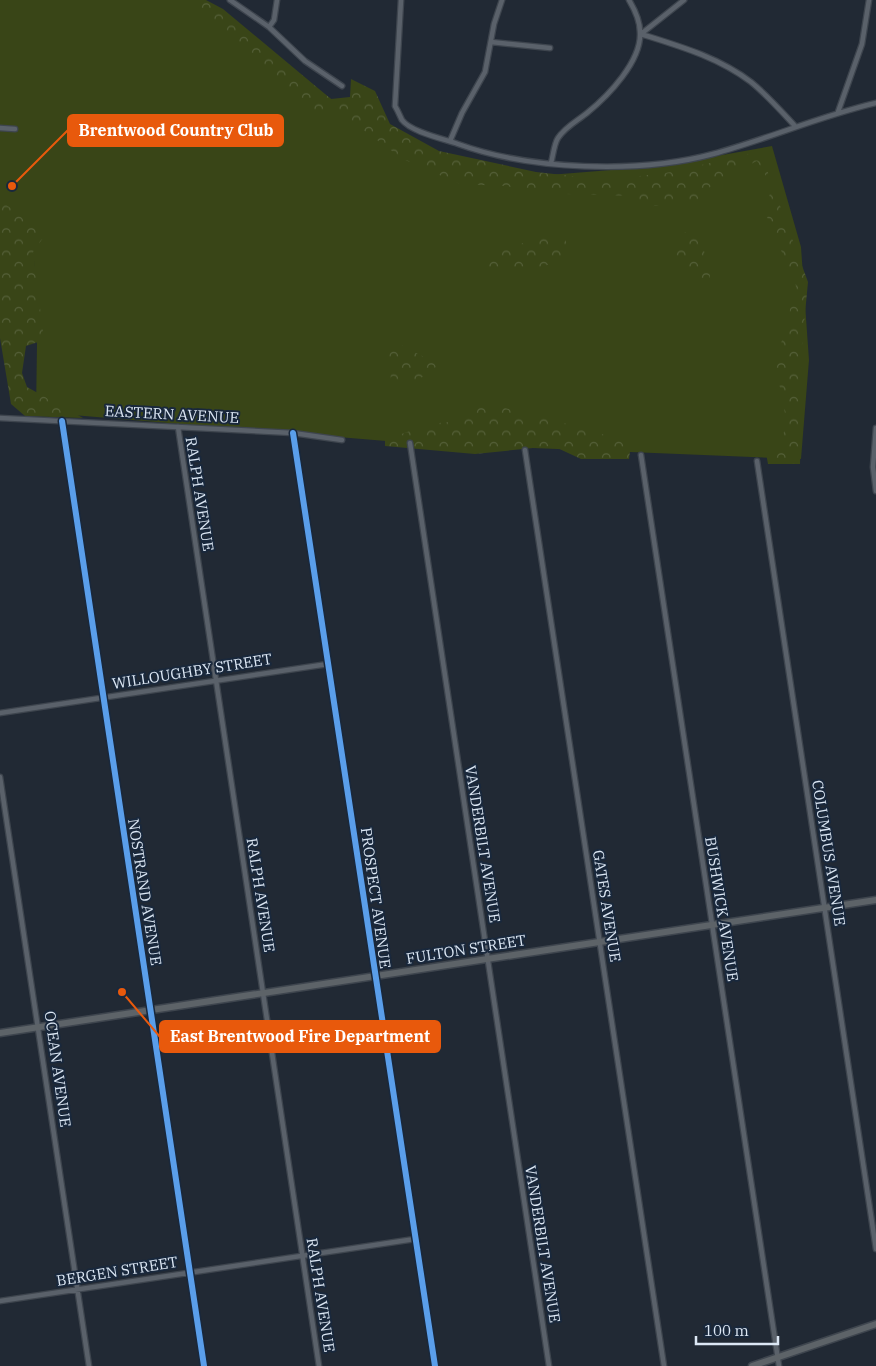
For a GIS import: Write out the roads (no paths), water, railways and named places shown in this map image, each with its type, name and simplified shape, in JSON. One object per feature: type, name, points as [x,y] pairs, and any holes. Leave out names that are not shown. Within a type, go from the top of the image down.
[{"type":"street","points":[[230,0],[269,28],[305,62],[342,86]]},
{"type":"street","points":[[269,28],[274,20],[277,0]]},
{"type":"street","points":[[401,0],[396,106],[403,122],[420,131],[495,154],[551,163],[624,166],[686,160],[755,142],[838,112],[876,103]]},
{"type":"street","points":[[450,141],[462,113],[485,72],[494,24],[502,0]]},
{"type":"street","points":[[551,163],[557,139],[566,128],[602,100],[620,79],[633,59],[641,34],[639,22],[630,0]]},
{"type":"street","points":[[641,34],[684,0]]},
{"type":"street","points":[[838,112],[862,44],[869,0]]},
{"type":"street","points":[[641,34],[689,49],[731,69],[766,96],[795,126]]},
{"type":"street","points":[[491,42],[550,48]]},
{"type":"street","points":[[0,128],[15,129]]},
{"type":"street","name":"EASTERN AVENUE","points":[[0,418],[293,433],[342,440]]},
{"type":"street","name":"NOSTRAND AVENUE","points":[[62,421],[204,1366]]},
{"type":"street","name":"RALPH AVENUE","points":[[178,427],[319,1366]]},
{"type":"street","points":[[876,428],[873,468],[876,491]]},
{"type":"street","name":"PROSPECT AVENUE","points":[[293,433],[435,1366]]},
{"type":"street","name":"VANDERBILT AVENUE","points":[[410,443],[549,1366]]},
{"type":"street","name":"GATES AVENUE","points":[[525,450],[664,1366]]},
{"type":"street","name":"BUSHWICK AVENUE","points":[[641,455],[780,1366]]},
{"type":"street","name":"COLUMBUS AVENUE","points":[[757,461],[876,1249]]},
{"type":"street","name":"WILLOUGHBY STREET","points":[[0,713],[328,664]]},
{"type":"street","name":"OCEAN AVENUE","points":[[0,777],[90,1366]]},
{"type":"street","name":"FULTON STREET","points":[[0,1032],[876,900]]},
{"type":"street","name":"BERGEN STREET","points":[[0,1301],[415,1239]]},
{"type":"street","points":[[752,1366],[876,1324]]},
{"type":"place","name":"Brentwood Country Club","points":[[12,186]]},
{"type":"place","name":"East Brentwood Fire Department","points":[[122,992]]}]
